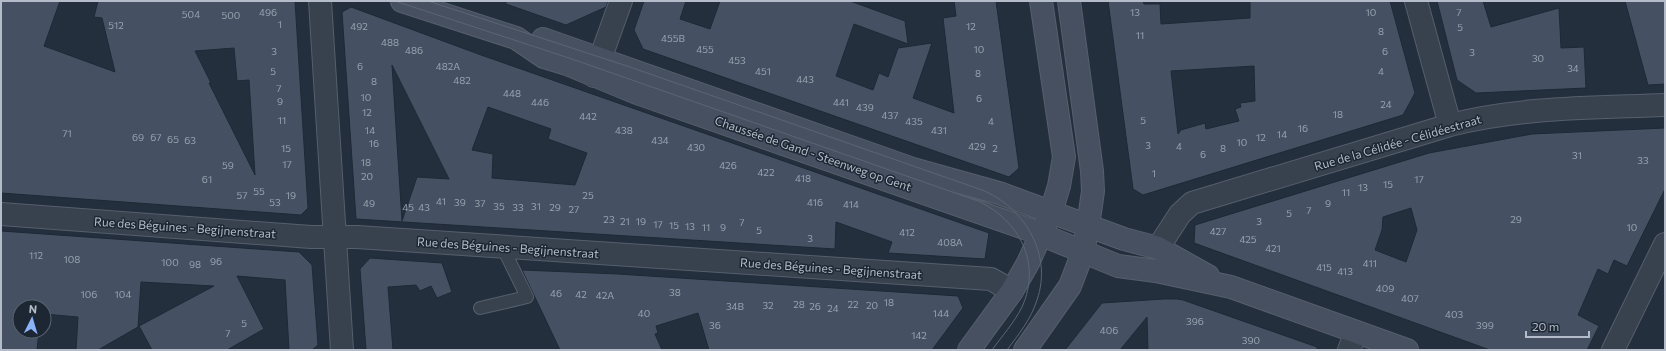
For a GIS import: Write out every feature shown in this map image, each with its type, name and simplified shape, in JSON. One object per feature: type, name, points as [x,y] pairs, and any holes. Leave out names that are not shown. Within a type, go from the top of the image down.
[{"type":"street","points":[[320,1],[342,350]]},
{"type":"street","name":"Chaussée de Gand - Steenweg op Gent","points":[[402,1],[516,38],[544,57],[597,67],[913,169],[1000,192],[1124,239],[1158,248],[1231,288],[1353,341],[1406,350]]},
{"type":"street","name":"Chaussée de Gand - Steenweg op Gent","points":[[447,1],[520,26],[597,67],[637,93],[1041,235],[1118,266],[1156,271],[1231,288]]},
{"type":"street","points":[[597,67],[620,1]]},
{"type":"street","points":[[969,350],[1012,291],[1052,212],[1059,186],[1064,157],[1041,1]]},
{"type":"street","points":[[1025,350],[1070,286],[1083,252],[1093,191],[1092,171],[1069,1]]},
{"type":"street","points":[[1416,1],[1450,125]]},
{"type":"street","name":"Rue de la Célidée - Célidéestraat","points":[[1158,248],[1180,214],[1192,203],[1450,125],[1512,113],[1665,105]]},
{"type":"street","name":"Rue des Béguines - Begijnenstraat","points":[[1,214],[303,236],[357,237],[503,248],[991,279],[1012,291]]},
{"type":"street","points":[[1613,350],[1665,244]]},
{"type":"lane","points":[[480,308],[527,297],[503,248]]},
{"type":"building","points":[[1,1],[60,1],[44,46],[115,72],[102,18],[94,17],[98,1],[295,1],[308,208],[301,215],[1,193]],"holes":[[[234,48],[237,81],[249,80],[255,175],[209,83],[211,83],[195,51]]]},
{"type":"building","points":[[506,1],[608,1],[606,7],[566,25],[506,4]]},
{"type":"building","points":[[644,1],[686,1],[680,19],[710,29],[720,1],[850,1],[905,21],[908,44],[854,24],[836,76],[873,90],[879,73],[888,77],[898,48],[932,43],[913,98],[954,113],[943,18],[956,16],[954,1],[996,1],[1019,168],[1009,177],[643,49],[634,30]]},
{"type":"building","points":[[1108,1],[1143,1],[1144,4],[1160,4],[1161,24],[1250,18],[1250,1],[1390,1],[1415,93],[1403,115],[1143,195],[1133,189]],"holes":[[[1254,66],[1255,101],[1240,103],[1241,107],[1235,109],[1239,121],[1206,129],[1205,123],[1181,130],[1178,134],[1171,71]]]},
{"type":"building","points":[[1437,1],[1483,1],[1491,27],[1559,8],[1561,48],[1584,47],[1586,88],[1476,93],[1457,80]]},
{"type":"building","points":[[1625,1],[1665,1],[1665,84],[1648,85]]},
{"type":"building","points":[[351,7],[481,55],[989,233],[985,259],[888,253],[892,242],[836,222],[835,249],[356,219],[342,12]],"holes":[[[392,65],[449,179],[417,177],[402,221]],[[488,107],[551,129],[548,139],[587,153],[575,185],[492,178],[493,154],[472,150]]]},
{"type":"building","points":[[1665,128],[1665,189],[1627,266],[1614,260],[1608,274],[1598,269],[1578,315],[1599,326],[1587,350],[1490,350],[1194,243],[1195,225],[1429,153],[1532,134]],"holes":[[[1411,208],[1417,230],[1406,262],[1375,250],[1382,230],[1383,217]]]},
{"type":"building","points":[[1,231],[299,252],[312,265],[318,345],[312,350],[289,350],[285,280],[237,276],[264,329],[227,350],[152,350],[139,326],[214,286],[141,282],[138,327],[98,350],[76,350],[78,317],[52,315],[52,299],[12,299],[12,339],[38,339],[37,350],[1,350]]},
{"type":"building","points":[[370,258],[442,263],[452,292],[437,298],[431,286],[420,291],[416,285],[388,287],[393,350],[366,350],[360,269]]},
{"type":"building","points":[[522,270],[618,274],[958,296],[963,308],[932,350],[709,350],[698,313],[656,326],[658,333],[655,334],[662,350],[560,350]]},
{"type":"building","points":[[1164,299],[1183,300],[1317,347],[1317,350],[1148,350],[1147,317],[1120,350],[1065,350],[1102,303]]},
{"type":"tram line","points":[[395,1],[569,58],[978,201],[992,209],[1005,219],[1015,231],[1023,245],[1028,259],[1029,275],[1028,291],[1022,307],[1012,324],[992,350]]},
{"type":"tram line","points":[[428,1],[630,67],[982,190],[997,198],[1011,208],[1022,220],[1038,249],[1041,266],[1041,283],[1037,300],[1024,326],[1007,350]]}]
